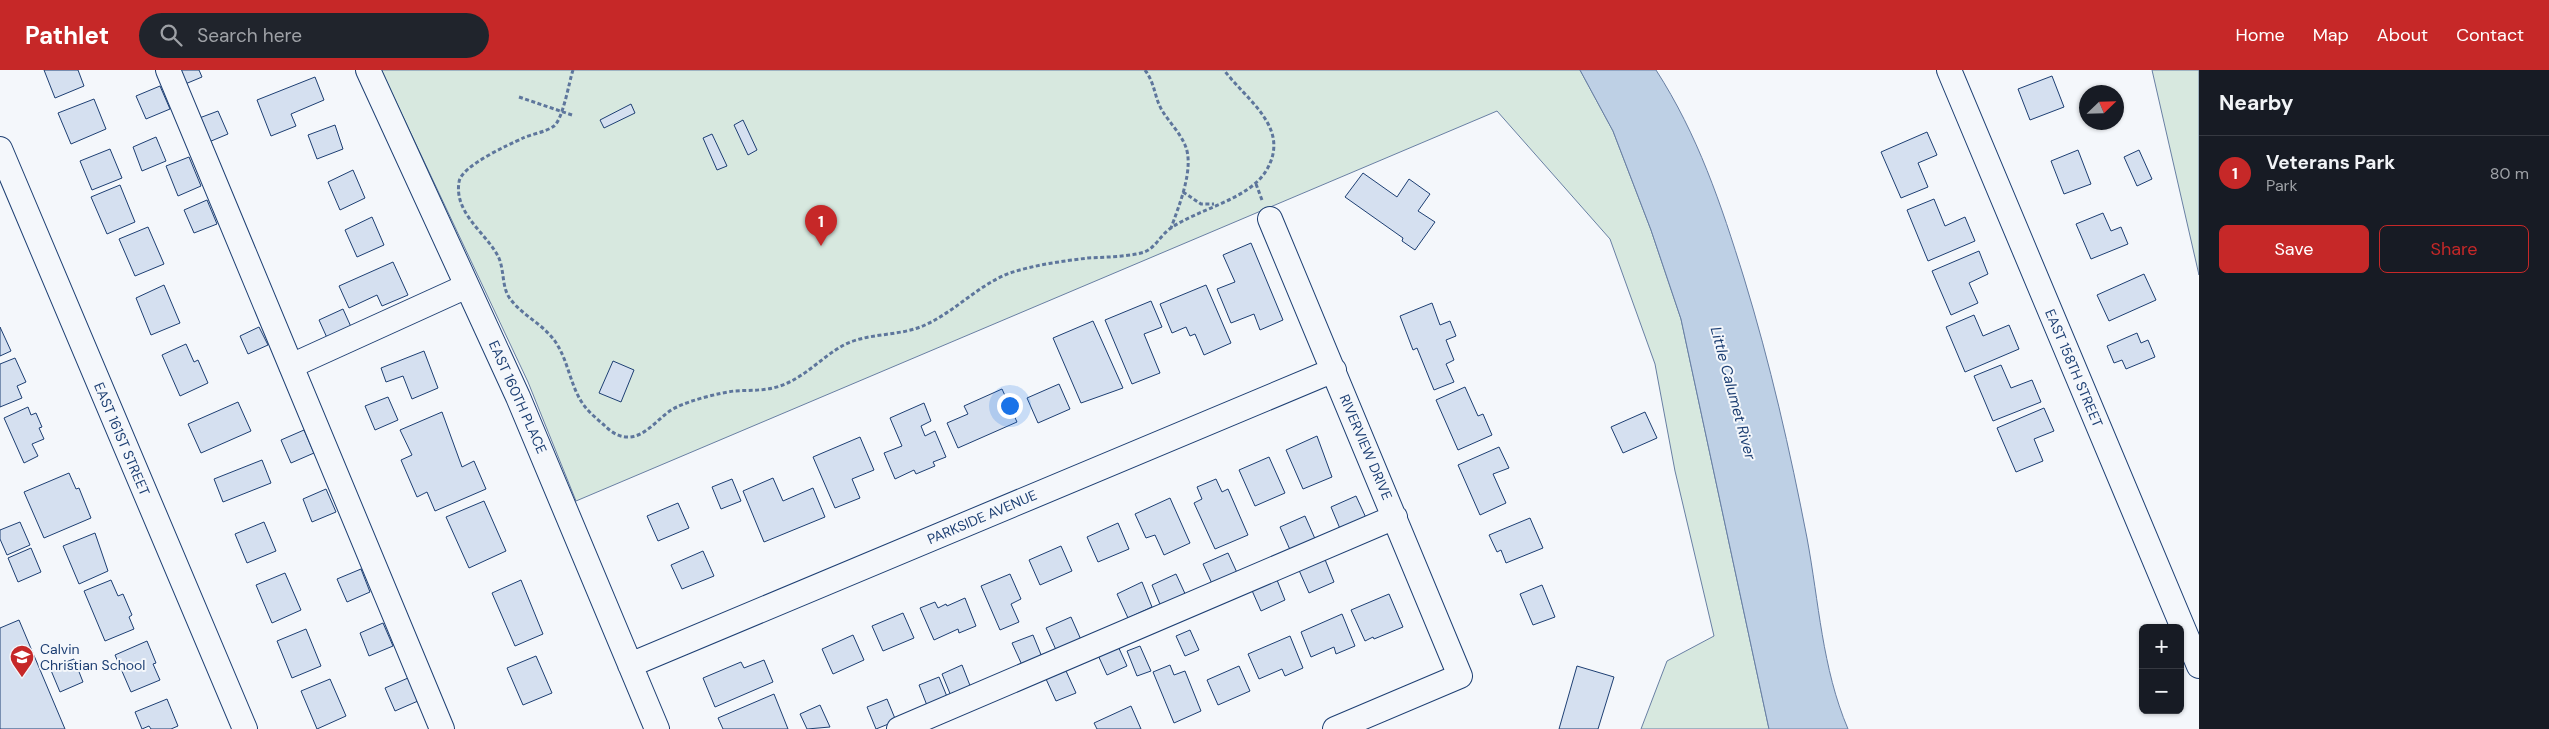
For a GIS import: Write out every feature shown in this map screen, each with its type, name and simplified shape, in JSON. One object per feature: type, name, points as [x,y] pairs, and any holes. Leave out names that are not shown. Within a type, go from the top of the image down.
[{"type":"street","points":[[168,70],[442,729]]},
{"type":"street","name":"EAST 160TH PLACE","points":[[368,70],[518,396],[657,729]]},
{"type":"street","name":"EAST 158TH STREET","points":[[1949,70],[2199,666]]},
{"type":"street","name":"EAST 161ST STREET","points":[[0,149],[245,729]]},
{"type":"street","name":"RIVERVIEW DRIVE","points":[[1270,219],[1460,676],[1335,729]]},
{"type":"street","points":[[291,366],[467,286]]},
{"type":"street","name":"PARKSIDE AVENUE","points":[[630,665],[1334,370]]},
{"type":"street","points":[[899,729],[1395,517]]},
{"type":"path","points":[[573,70],[561,112],[553,127],[524,138],[466,170],[459,182],[459,195],[463,208],[473,224],[498,256],[503,268],[505,292],[509,299],[543,328],[558,345],[580,399],[587,410],[611,432],[627,438],[646,431],[677,406],[731,392],[765,390],[782,385],[847,344],[928,324],[947,313],[977,290],[1013,272],[1086,258],[1131,256],[1147,252],[1171,228],[1256,184],[1273,156],[1275,144],[1265,117],[1224,70]]},
{"type":"path","points":[[1145,70],[1155,87],[1157,100],[1163,112],[1185,143],[1188,153],[1183,192],[1171,228]]},
{"type":"path","points":[[519,97],[572,115]]},
{"type":"path","points":[[1183,192],[1201,204],[1216,204]]},
{"type":"shaded area","points":[[381,70],[1580,70],[1613,131],[1651,230],[1681,319],[1769,729],[1641,729],[1667,661],[1714,636],[1675,471],[1655,364],[1610,239],[1497,111],[576,501],[528,382]]},
{"type":"shaded area","points":[[2152,70],[2199,70],[2199,275]]},
{"type":"water","name":"Little Calumet River","points":[[1580,70],[1656,70],[1684,120],[1707,171],[1744,278],[1771,374],[1807,538],[1827,659],[1839,706],[1848,729],[1769,729],[1681,319],[1651,230],[1613,131]]},
{"type":"building","points":[[44,70],[78,70],[84,86],[55,98]]},
{"type":"building","points":[[171,70],[199,70],[202,77],[178,87]]},
{"type":"building","points":[[2052,76],[2064,107],[2030,120],[2018,89]]},
{"type":"building","points":[[315,77],[324,100],[291,114],[296,126],[271,136],[257,100]]},
{"type":"building","points":[[160,86],[170,109],[146,119],[136,96]]},
{"type":"building","points":[[94,99],[106,129],[71,144],[58,113]]},
{"type":"building","points":[[631,104],[635,113],[604,128],[600,120]]},
{"type":"building","points":[[218,111],[228,134],[204,144],[194,120]]},
{"type":"building","points":[[743,120],[757,150],[748,155],[734,125]]},
{"type":"building","points":[[335,125],[343,149],[317,159],[308,135]]},
{"type":"building","points":[[1927,132],[1937,155],[1918,163],[1928,187],[1901,198],[1881,152]]},
{"type":"building","points":[[712,134],[727,166],[717,170],[703,138]]},
{"type":"building","points":[[156,137],[166,161],[142,171],[133,147]]},
{"type":"building","points":[[110,149],[122,178],[92,190],[80,161]]},
{"type":"building","points":[[2078,150],[2091,184],[2064,194],[2051,161]]},
{"type":"building","points":[[2139,150],[2152,179],[2137,186],[2124,157]]},
{"type":"building","points":[[189,157],[201,186],[178,196],[166,166]]},
{"type":"building","points":[[353,170],[365,198],[340,210],[328,182]]},
{"type":"building","points":[[1363,173],[1397,197],[1409,179],[1430,194],[1418,211],[1435,222],[1415,250],[1402,241],[1403,238],[1345,197]]},
{"type":"building","points":[[120,185],[135,222],[107,234],[91,197]]},
{"type":"building","points":[[1934,199],[1945,226],[1965,217],[1975,241],[1928,261],[1907,210]]},
{"type":"building","points":[[207,200],[217,224],[194,233],[184,210]]},
{"type":"building","points":[[2103,213],[2111,231],[2121,227],[2128,244],[2091,259],[2076,224]]},
{"type":"building","points":[[372,217],[384,245],[357,257],[345,230]]},
{"type":"building","points":[[148,227],[164,264],[135,276],[119,239]]},
{"type":"building","points":[[1251,243],[1283,320],[1260,330],[1254,314],[1231,323],[1217,289],[1235,282],[1223,255]]},
{"type":"building","points":[[1979,251],[1988,274],[1969,283],[1978,303],[1951,315],[1932,271]]},
{"type":"building","points":[[393,262],[408,295],[382,306],[377,295],[349,308],[339,286]]},
{"type":"building","points":[[2144,274],[2156,300],[2109,321],[2097,295]]},
{"type":"building","points":[[164,285],[180,323],[151,335],[136,298]]},
{"type":"building","points":[[1206,285],[1231,343],[1204,355],[1195,334],[1190,336],[1186,327],[1172,333],[1160,304]]},
{"type":"building","points":[[1151,301],[1162,327],[1144,334],[1160,373],[1132,384],[1105,320]]},
{"type":"building","points":[[1432,303],[1440,325],[1450,321],[1456,336],[1446,340],[1454,360],[1446,364],[1454,382],[1434,390],[1417,348],[1413,350],[1400,316]]},
{"type":"building","points":[[343,309],[352,329],[328,340],[319,320]]},
{"type":"building","points":[[1974,315],[1983,336],[2009,325],[2019,349],[1965,372],[1946,327]]},
{"type":"building","points":[[1093,321],[1123,388],[1081,403],[1053,338]]},
{"type":"building","points":[[0,327],[11,351],[0,356]]},
{"type":"building","points":[[259,327],[268,345],[248,354],[240,336]]},
{"type":"building","points":[[2137,333],[2141,343],[2148,340],[2155,357],[2126,369],[2122,360],[2114,363],[2107,346]]},
{"type":"building","points":[[186,344],[194,362],[198,360],[208,383],[180,396],[162,355]]},
{"type":"building","points":[[424,351],[438,388],[412,399],[403,376],[386,382],[381,368]]},
{"type":"building","points":[[15,358],[26,382],[17,386],[22,398],[0,407],[0,364]]},
{"type":"building","points":[[613,361],[634,370],[621,402],[599,393]]},
{"type":"building","points":[[2001,365],[2011,388],[2032,380],[2041,402],[1993,421],[1974,376]]},
{"type":"building","points":[[1059,384],[1070,409],[1038,423],[1027,398]]},
{"type":"building","points":[[1465,387],[1478,416],[1483,414],[1492,435],[1458,450],[1436,400]]},
{"type":"building","points":[[1002,389],[1017,422],[958,448],[947,423],[968,414],[964,406]]},
{"type":"building","points":[[388,397],[398,420],[375,430],[365,406]]},
{"type":"building","points":[[238,402],[251,431],[201,453],[188,424]]},
{"type":"building","points":[[924,403],[931,421],[921,426],[925,436],[935,431],[946,457],[933,462],[935,466],[916,474],[914,470],[895,479],[884,453],[902,446],[890,418]]},
{"type":"building","points":[[28,407],[31,415],[36,413],[42,427],[39,428],[44,439],[32,444],[38,456],[24,463],[4,418]]},
{"type":"building","points":[[2044,408],[2054,431],[2034,439],[2043,461],[2016,472],[1997,428]]},
{"type":"building","points":[[442,412],[462,467],[474,461],[486,489],[435,511],[427,492],[417,497],[401,460],[412,455],[400,430]]},
{"type":"building","points":[[1645,412],[1657,438],[1623,453],[1611,427]]},
{"type":"building","points":[[304,430],[314,453],[291,463],[281,440]]},
{"type":"building","points":[[1317,436],[1332,477],[1303,489],[1286,450]]},
{"type":"building","points":[[860,437],[874,470],[852,479],[860,498],[835,508],[813,457]]},
{"type":"building","points":[[1499,447],[1509,468],[1493,474],[1506,503],[1480,515],[1458,465]]},
{"type":"building","points":[[1269,457],[1285,493],[1255,506],[1239,470]]},
{"type":"building","points":[[262,460],[271,483],[223,502],[214,479]]},
{"type":"building","points":[[69,473],[76,489],[79,488],[91,518],[44,538],[24,492]]},
{"type":"building","points":[[773,478],[783,501],[813,488],[825,517],[764,542],[743,491]]},
{"type":"building","points":[[732,479],[741,501],[721,509],[712,487]]},
{"type":"building","points":[[1216,479],[1222,492],[1228,489],[1248,535],[1215,549],[1194,503],[1202,499],[1197,487]]},
{"type":"building","points":[[326,489],[336,512],[312,522],[303,499]]},
{"type":"building","points":[[1356,496],[1367,520],[1341,531],[1331,507]]},
{"type":"building","points":[[1170,498],[1190,543],[1164,555],[1155,535],[1146,538],[1135,514]]},
{"type":"building","points":[[484,501],[506,551],[469,568],[446,517]]},
{"type":"building","points":[[678,503],[689,528],[658,541],[647,516]]},
{"type":"building","points":[[1305,516],[1316,541],[1291,552],[1280,527]]},
{"type":"building","points":[[1530,518],[1543,548],[1506,563],[1501,550],[1497,552],[1489,535]]},
{"type":"building","points":[[20,522],[30,545],[7,555],[0,539],[0,530]]},
{"type":"building","points":[[264,522],[276,551],[247,563],[235,534]]},
{"type":"building","points":[[1118,523],[1129,549],[1098,562],[1087,537]]},
{"type":"building","points":[[95,533],[108,571],[79,584],[63,546]]},
{"type":"building","points":[[1061,546],[1072,571],[1040,585],[1029,560]]},
{"type":"building","points":[[31,548],[41,572],[18,582],[8,558]]},
{"type":"building","points":[[703,551],[714,576],[682,589],[671,565]]},
{"type":"building","points":[[1228,553],[1239,577],[1214,588],[1203,564]]},
{"type":"building","points":[[1324,557],[1334,582],[1309,593],[1298,568]]},
{"type":"building","points":[[361,569],[370,592],[347,602],[337,579]]},
{"type":"building","points":[[285,573],[301,610],[272,623],[256,585]]},
{"type":"building","points":[[1010,574],[1021,599],[1011,604],[1019,622],[1000,630],[981,586]]},
{"type":"building","points":[[1176,574],[1187,598],[1162,609],[1152,585]]},
{"type":"building","points":[[1275,575],[1285,600],[1261,611],[1250,586]]},
{"type":"building","points":[[111,580],[118,596],[123,594],[132,615],[129,617],[134,629],[105,641],[84,591]]},
{"type":"building","points":[[521,580],[543,634],[515,646],[492,593]]},
{"type":"building","points":[[1142,582],[1152,607],[1128,618],[1117,594]]},
{"type":"building","points":[[1542,585],[1555,617],[1533,625],[1520,594]]},
{"type":"building","points":[[1389,594],[1403,627],[1365,641],[1351,610]]},
{"type":"building","points":[[965,598],[976,626],[959,633],[958,629],[934,640],[920,608],[935,602],[938,608],[946,604],[947,606]]},
{"type":"building","points":[[903,613],[914,638],[883,651],[872,626]]},
{"type":"building","points":[[1342,614],[1355,646],[1336,654],[1334,647],[1311,657],[1301,632]]},
{"type":"building","points":[[1071,617],[1082,642],[1057,652],[1046,628]]},
{"type":"building","name":"Calvin Christian School","points":[[19,620],[65,729],[0,729],[0,628]]},
{"type":"building","points":[[383,623],[393,646],[369,656],[360,633]]},
{"type":"building","points":[[306,629],[321,666],[292,678],[277,641]]},
{"type":"building","points":[[1190,630],[1199,650],[1185,656],[1176,636]]},
{"type":"building","points":[[853,635],[864,660],[833,674],[822,649]]},
{"type":"building","points":[[1033,635],[1042,657],[1022,665],[1012,643]]},
{"type":"building","points":[[1290,636],[1303,668],[1285,676],[1282,669],[1259,679],[1248,654]]},
{"type":"building","points":[[147,641],[156,663],[153,664],[160,680],[131,692],[115,655]]},
{"type":"building","points":[[1117,644],[1127,666],[1107,675],[1097,653]]},
{"type":"building","points":[[1140,646],[1151,671],[1137,676],[1127,651]]},
{"type":"building","points":[[536,656],[552,693],[523,705],[507,668]]},
{"type":"building","points":[[74,659],[83,682],[60,692],[50,668]]},
{"type":"building","points":[[764,660],[773,682],[715,707],[703,678],[741,662],[744,668]]},
{"type":"building","points":[[962,665],[971,688],[951,696],[942,674]]},
{"type":"building","points":[[1170,665],[1174,675],[1185,671],[1201,711],[1174,723],[1153,672]]},
{"type":"building","points":[[1239,666],[1250,691],[1218,705],[1207,680]]},
{"type":"building","points":[[1577,666],[1614,677],[1598,729],[1559,729]]},
{"type":"building","points":[[1066,671],[1076,693],[1056,701],[1046,679]]},
{"type":"building","points":[[939,677],[948,699],[928,708],[919,685]]},
{"type":"building","points":[[408,678],[418,701],[395,711],[385,688]]},
{"type":"building","points":[[330,679],[346,716],[317,729],[301,691]]},
{"type":"building","points":[[774,694],[788,729],[723,729],[718,718]]},
{"type":"building","points":[[167,699],[178,726],[171,729],[151,729],[149,726],[142,729],[135,712]]},
{"type":"building","points":[[887,699],[896,721],[876,729],[867,707]]},
{"type":"building","points":[[820,705],[830,727],[807,729],[800,714]]},
{"type":"building","points":[[1131,706],[1141,729],[1097,729],[1094,723]]},
{"type":"place","name":"Veterans Park","points":[[821,246]]},
{"type":"place","name":"Calvin Christian School","points":[[22,678]]}]
